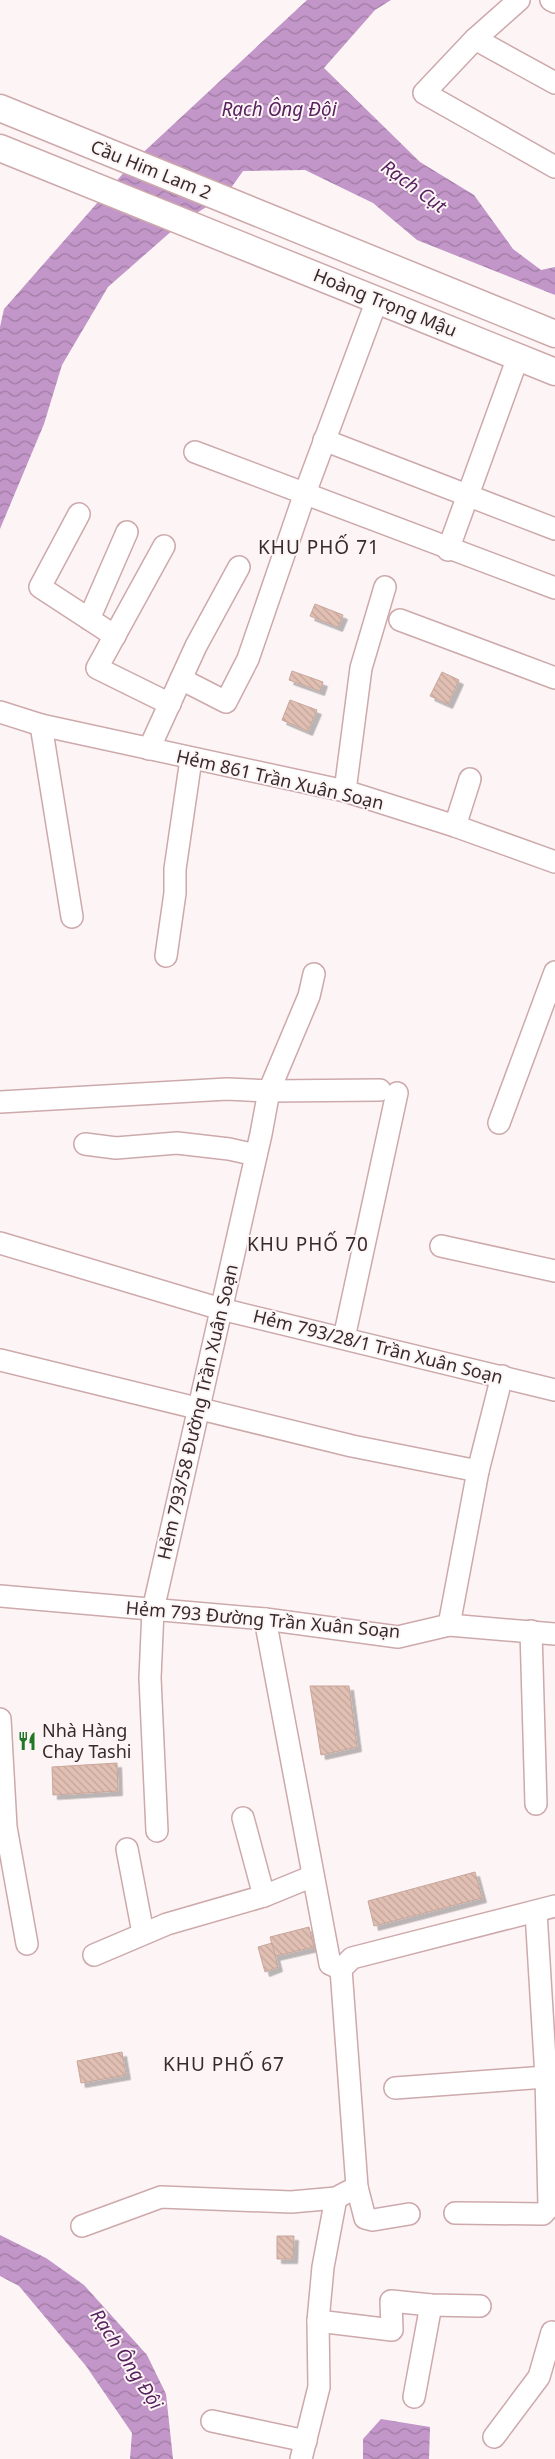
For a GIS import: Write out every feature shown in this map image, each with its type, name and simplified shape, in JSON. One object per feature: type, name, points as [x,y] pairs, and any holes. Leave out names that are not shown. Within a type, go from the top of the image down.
[{"type":"main road","name":"Cầu Him Lam 2","points":[[0,108],[228,202]]},
{"type":"main road","name":"Cầu Him Lam 2","points":[[0,148],[214,234]]},
{"type":"main road","name":"Hoàng Trọng Mậu","points":[[228,202],[555,334]]},
{"type":"main road","name":"Hoàng Trọng Mậu","points":[[214,234],[555,372]]},
{"type":"main road","points":[[377,300],[390,267]]},
{"type":"street","points":[[519,0],[475,39],[424,93],[555,167]]},
{"type":"street","points":[[551,0],[555,2]]},
{"type":"street","points":[[475,39],[555,83]]},
{"type":"street","points":[[181,679],[226,702],[248,659],[324,440],[377,300]]},
{"type":"street","points":[[448,550],[518,357]]},
{"type":"street","points":[[324,440],[555,529]]},
{"type":"street","points":[[196,452],[448,550],[555,588]]},
{"type":"street","points":[[79,514],[40,588],[115,636]]},
{"type":"street","points":[[89,619],[127,532]]},
{"type":"street","points":[[164,546],[97,668],[170,704]]},
{"type":"street","points":[[149,749],[181,679],[239,568]]},
{"type":"street","points":[[345,791],[361,668],[385,587]]},
{"type":"street","points":[[400,620],[555,678]]},
{"type":"street","name":"Hẻm 861 Trần Xuân Soạn","points":[[0,712],[41,725],[345,791],[455,826],[555,862]]},
{"type":"street","points":[[41,725],[72,917]]},
{"type":"street","points":[[166,956],[175,893],[175,870],[191,758]]},
{"type":"street","points":[[455,826],[470,779]]},
{"type":"street","points":[[499,1123],[555,972]]},
{"type":"street","name":"Hẻm 793/58 Đường Trần Xuân Soạn","points":[[157,1831],[150,1678],[153,1610],[269,1091],[309,996],[314,974]]},
{"type":"street","points":[[0,1102],[227,1089],[388,1091],[344,1338]]},
{"type":"street","points":[[85,1144],[116,1148],[177,1143],[228,1149],[256,1155]]},
{"type":"street","name":"Hẻm 793/28/1 Trần Xuân Soạn","points":[[0,1243],[221,1309],[555,1390]]},
{"type":"street","points":[[441,1246],[555,1271]]},
{"type":"street","points":[[0,1360],[352,1446],[478,1471]]},
{"type":"street","points":[[449,1625],[478,1471],[502,1376]]},
{"type":"street","name":"Hẻm 793 Đường Trần Xuân Soạn","points":[[0,1596],[265,1619],[398,1637],[449,1625],[555,1634]]},
{"type":"street","points":[[265,1619],[330,1964],[341,1969]]},
{"type":"street","points":[[532,1631],[536,1804]]},
{"type":"street","points":[[0,1719],[6,1827],[27,1944]]},
{"type":"street","points":[[243,1818],[264,1896]]},
{"type":"street","points":[[127,1849],[143,1933]]},
{"type":"street","points":[[94,1955],[167,1924],[264,1896],[313,1876]]},
{"type":"street","points":[[409,2214],[373,2220],[365,2218],[356,2186],[341,1969],[352,1958],[546,1909],[548,2210],[543,2214],[455,2213]]},
{"type":"street","points":[[396,2088],[546,2077]]},
{"type":"street","points":[[82,2226],[161,2196],[291,2202],[336,2198],[356,2186]]},
{"type":"street","points":[[212,2421],[303,2450],[319,2387],[318,2321],[323,2267],[336,2198]]},
{"type":"street","points":[[318,2321],[392,2330],[391,2301],[431,2305],[480,2306]]},
{"type":"street","points":[[414,2397],[431,2305]]},
{"type":"street","points":[[494,2437],[547,2382],[552,2332]]},
{"type":"water","name":"Rạch Ông Đội","points":[[307,0],[391,0],[375,10],[324,68],[420,162],[474,195],[513,249],[541,270],[555,267],[555,295],[417,240],[373,203],[305,170],[243,171],[226,195],[182,222],[108,287],[62,365],[44,424],[0,529],[0,327],[4,309],[134,161]]},
{"type":"water","name":"Rạch Ông Đội","points":[[0,2235],[46,2258],[84,2285],[147,2355],[166,2394],[173,2459],[130,2459],[132,2433],[86,2366],[19,2286],[0,2276]]},
{"type":"water","points":[[381,2419],[430,2427],[429,2459],[363,2459],[363,2439]]},
{"type":"building","points":[[315,604],[343,615],[338,627],[310,616]]},
{"type":"building","points":[[292,671],[323,682],[320,691],[289,680]]},
{"type":"building","points":[[442,672],[459,680],[448,704],[430,696]]},
{"type":"building","points":[[290,700],[317,710],[308,731],[282,720]]},
{"type":"building","points":[[310,1686],[349,1686],[357,1747],[321,1755]]},
{"type":"building","points":[[117,1763],[118,1791],[53,1795],[52,1767]]},
{"type":"building","points":[[475,1872],[482,1898],[374,1926],[368,1901]]},
{"type":"building","points":[[309,1927],[314,1947],[275,1956],[270,1937]]},
{"type":"building","points":[[272,1943],[278,1967],[265,1972],[258,1947]]},
{"type":"building","points":[[122,2052],[126,2075],[81,2083],[77,2061]]},
{"type":"building","points":[[277,2236],[294,2236],[293,2259],[277,2259]]},
{"type":"place","name":"Nhà Hàng Chay Tashi","points":[[27,1741]]},
{"type":"district","name":"KHU PHỐ 71","points":[[319,547]]},
{"type":"district","name":"KHU PHỐ 70","points":[[308,1244]]},
{"type":"district","name":"KHU PHỐ 67","points":[[224,2064]]},
{"type":"water label","name":"Rạch Cụt","points":[[414,186]]}]
